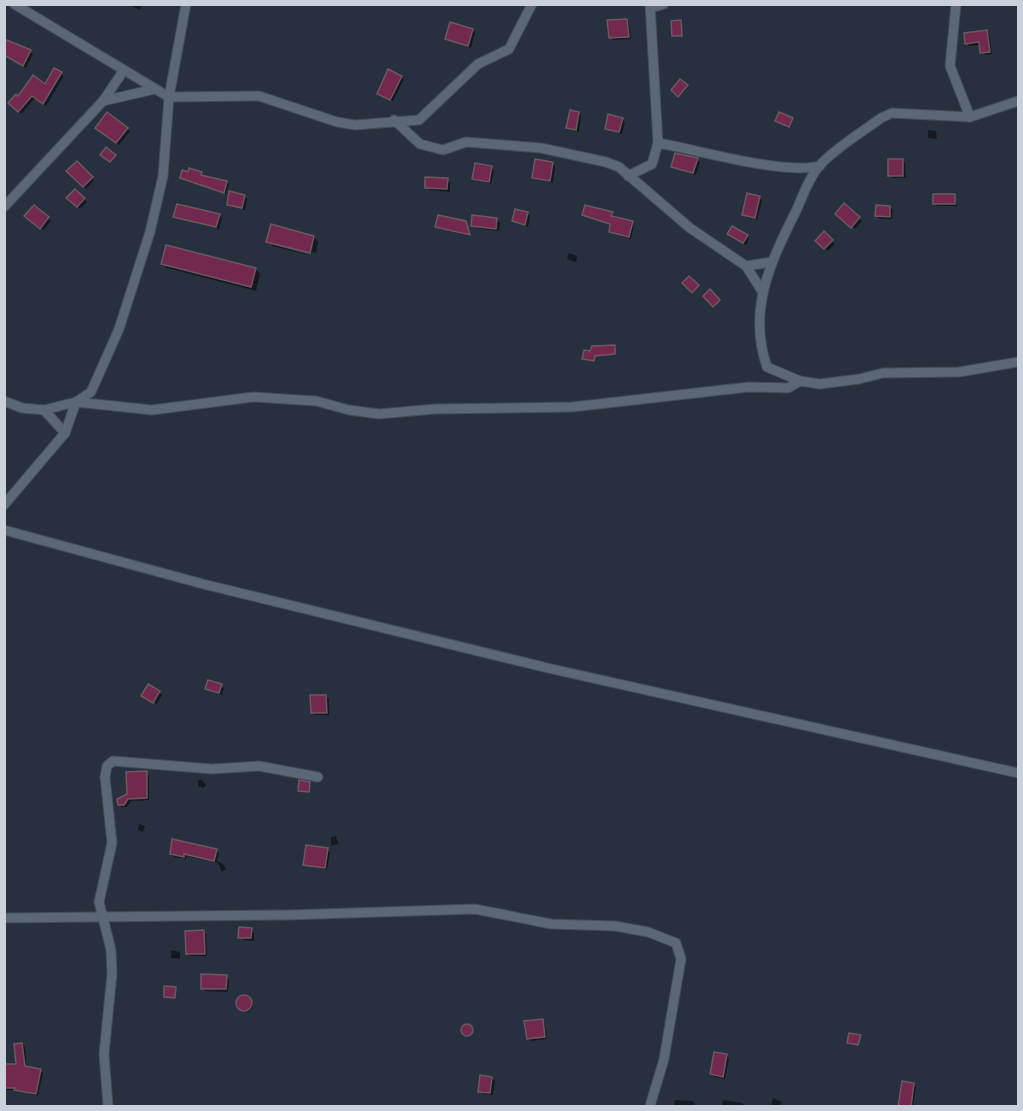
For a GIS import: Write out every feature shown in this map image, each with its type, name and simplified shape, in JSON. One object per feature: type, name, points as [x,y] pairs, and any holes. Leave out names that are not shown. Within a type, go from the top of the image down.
[{"type":"street","points":[[14,4],[169,97],[259,96],[355,125],[394,120],[419,120],[478,64],[509,49],[532,4]]},
{"type":"street","points":[[4,505],[65,434],[76,402],[91,392],[106,362],[150,232],[163,176],[169,97],[186,4]]},
{"type":"street","points":[[627,176],[652,164],[658,143],[650,6],[664,4]]},
{"type":"street","points":[[956,4],[950,66],[970,117]]},
{"type":"street","points":[[4,207],[103,101],[124,69]]},
{"type":"street","points":[[103,101],[155,88]]},
{"type":"street","points":[[1018,101],[970,117],[892,114],[881,118],[820,166],[771,262],[762,291],[760,347],[767,367],[800,381],[820,384],[883,373],[959,372],[1018,362]]},
{"type":"street","points":[[394,120],[420,144],[443,150],[466,142],[541,148],[619,167],[690,228],[746,266],[762,291]]},
{"type":"street","points":[[658,143],[784,168],[806,169],[820,166]]},
{"type":"street","points":[[746,266],[771,262]]},
{"type":"street","points":[[4,401],[22,408],[44,410],[76,402],[169,409],[253,397],[316,401],[350,410],[379,414],[435,409],[572,407],[732,388],[788,388],[800,381]]},
{"type":"street","points":[[44,410],[65,434]]},
{"type":"street","points":[[4,530],[203,584],[552,669],[1018,773]]},
{"type":"street","points":[[108,1107],[104,1054],[111,958],[99,891],[112,843],[105,777],[107,766],[113,760],[212,769],[259,766],[318,777]]},
{"type":"street","points":[[4,918],[288,915],[475,909],[551,924],[615,926],[665,937],[676,944],[681,959],[664,1059],[650,1107]]},
{"type":"building","points":[[627,19],[629,37],[609,38],[607,20]]},
{"type":"building","points":[[681,20],[682,36],[672,36],[671,21]]},
{"type":"building","points":[[450,22],[473,29],[468,46],[445,39]]},
{"type":"building","points":[[987,30],[990,52],[980,53],[979,42],[965,44],[964,33]]},
{"type":"building","points":[[4,39],[31,50],[23,66],[4,55]]},
{"type":"building","points":[[54,68],[62,72],[43,104],[32,96],[18,112],[8,103],[16,94],[18,96],[33,75],[45,84]]},
{"type":"building","points":[[388,69],[402,76],[390,100],[377,94]]},
{"type":"building","points":[[680,79],[688,85],[678,97],[671,90]]},
{"type":"building","points":[[570,110],[579,112],[576,130],[566,128]]},
{"type":"building","points":[[107,112],[128,128],[116,143],[95,128]]},
{"type":"building","points":[[779,112],[793,118],[789,127],[775,121]]},
{"type":"building","points":[[608,114],[623,118],[619,132],[605,129]]},
{"type":"building","points":[[106,147],[116,155],[110,162],[100,155]]},
{"type":"building","points":[[675,153],[698,158],[693,173],[671,167]]},
{"type":"building","points":[[535,159],[553,162],[550,181],[532,178]]},
{"type":"building","points":[[888,159],[903,159],[903,176],[888,176]]},
{"type":"building","points":[[77,161],[93,177],[83,187],[66,171]]},
{"type":"building","points":[[475,163],[492,166],[489,182],[472,179]]},
{"type":"building","points":[[189,168],[202,172],[201,175],[227,181],[224,193],[180,178],[182,170],[188,172]]},
{"type":"building","points":[[425,177],[448,178],[447,189],[425,188]]},
{"type":"building","points":[[75,189],[85,198],[77,207],[66,198]]},
{"type":"building","points":[[229,191],[245,195],[242,208],[227,205]]},
{"type":"building","points":[[747,193],[760,196],[755,218],[742,215]]},
{"type":"building","points":[[933,194],[955,194],[955,204],[933,204]]},
{"type":"building","points":[[844,203],[860,217],[851,228],[835,214]]},
{"type":"building","points":[[177,204],[220,214],[216,227],[173,217]]},
{"type":"building","points":[[34,205],[49,217],[40,229],[24,216]]},
{"type":"building","points":[[585,205],[613,212],[611,216],[633,221],[629,237],[609,232],[610,224],[582,215]]},
{"type":"building","points":[[876,205],[890,206],[890,217],[875,216]]},
{"type":"building","points":[[515,209],[528,212],[525,225],[512,221]]},
{"type":"building","points":[[438,215],[466,221],[470,235],[435,227]]},
{"type":"building","points":[[472,215],[497,218],[496,229],[471,226]]},
{"type":"building","points":[[271,224],[314,236],[310,253],[266,242]]},
{"type":"building","points":[[732,226],[748,235],[743,243],[727,234]]},
{"type":"building","points":[[824,231],[833,240],[824,249],[815,241]]},
{"type":"building","points":[[166,245],[256,268],[251,287],[161,264]]},
{"type":"building","points":[[689,276],[699,285],[692,293],[682,283]]},
{"type":"building","points":[[710,289],[720,300],[713,307],[703,296]]},
{"type":"building","points":[[615,345],[615,354],[595,356],[594,361],[582,359],[584,350],[590,351],[592,346]]},
{"type":"building","points":[[208,680],[222,684],[219,693],[205,689]]},
{"type":"building","points":[[148,684],[160,691],[153,703],[141,696]]},
{"type":"building","points":[[310,695],[326,695],[327,713],[311,713]]},
{"type":"building","points":[[147,771],[147,798],[128,799],[124,805],[118,805],[117,799],[127,794],[126,772]]},
{"type":"building","points":[[299,780],[310,782],[309,792],[298,791]]},
{"type":"building","points":[[172,839],[217,849],[214,861],[184,854],[184,857],[170,854]]},
{"type":"building","points":[[306,845],[328,848],[325,868],[303,865]]},
{"type":"building","points":[[239,927],[252,928],[251,938],[238,938]]},
{"type":"building","points":[[204,930],[205,954],[186,954],[185,931]]},
{"type":"building","points":[[201,974],[227,975],[226,989],[201,989]]},
{"type":"building","points":[[164,986],[176,987],[175,998],[164,997]]},
{"type":"building","points":[[241,995],[247,995],[252,1003],[250,1009],[241,1011],[236,1006],[236,1000]]},
{"type":"building","points":[[543,1019],[545,1037],[527,1039],[524,1021]]},
{"type":"building","points":[[469,1024],[473,1030],[469,1036],[465,1036],[461,1028]]},
{"type":"building","points":[[849,1033],[861,1035],[858,1045],[847,1043]]},
{"type":"building","points":[[22,1043],[25,1066],[41,1069],[36,1094],[14,1090],[15,1088],[4,1088],[4,1064],[16,1064],[14,1044]]},
{"type":"building","points":[[714,1052],[727,1054],[723,1077],[710,1074]]},
{"type":"building","points":[[480,1075],[492,1077],[490,1093],[478,1092]]},
{"type":"building","points":[[902,1081],[914,1083],[911,1107],[898,1107]]}]
